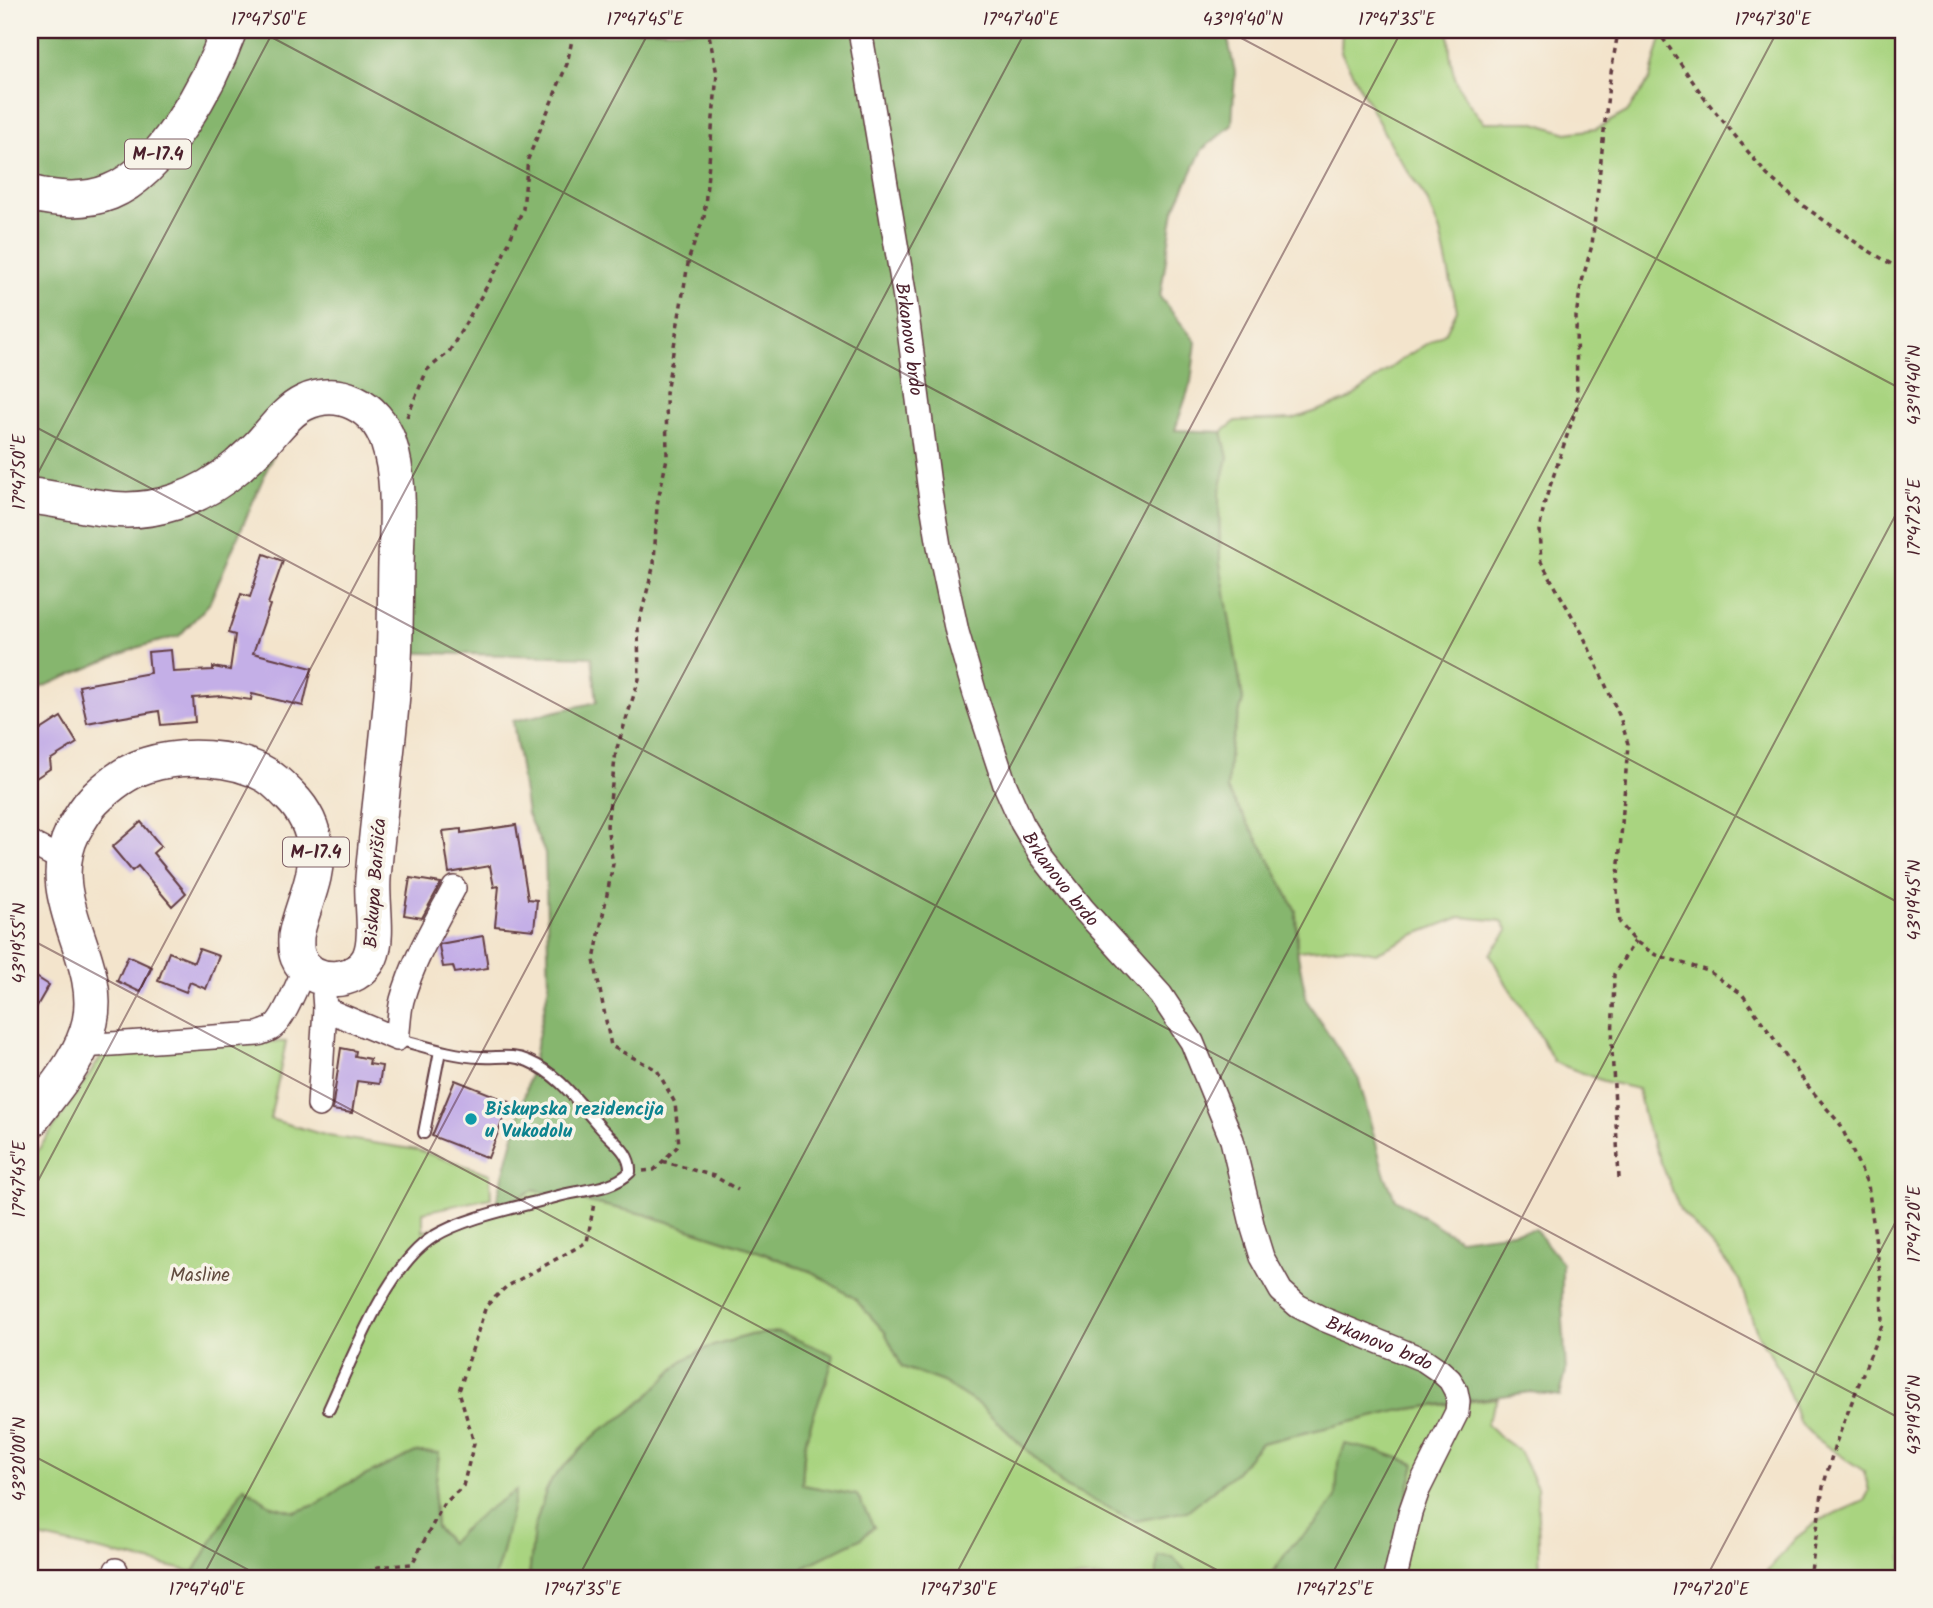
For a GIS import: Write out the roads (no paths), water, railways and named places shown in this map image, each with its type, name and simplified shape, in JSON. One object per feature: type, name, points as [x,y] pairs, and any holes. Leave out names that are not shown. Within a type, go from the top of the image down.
[{"type":"main road","name":"M-17.4","points":[[30,193],[69,199],[91,197],[128,183],[144,170],[183,121],[212,69],[229,30]]},
{"type":"main road","name":"Biskupa Barišića","points":[[30,496],[126,511],[149,509],[176,502],[210,487],[259,446],[293,410],[318,398],[344,398],[358,403],[370,412],[381,426],[388,442],[397,500],[395,623],[393,693],[372,888],[372,950],[362,968],[351,976],[317,985]]},
{"type":"main road","name":"M-17.4","points":[[30,1121],[82,1046],[90,1021],[92,995],[64,891],[63,860],[68,841],[80,818],[93,802],[118,781],[146,765],[200,759],[231,761],[269,776],[294,800],[305,815],[316,850],[315,865],[296,936],[296,948],[298,958],[317,985]]},
{"type":"street","name":"Brkanovo brdo","points":[[860,30],[904,292],[940,552],[961,644],[1005,785],[1022,823],[1041,855],[1083,909],[1161,995],[1192,1042],[1232,1140],[1262,1256],[1281,1291],[1298,1306],[1323,1319],[1424,1360],[1450,1380],[1456,1391],[1457,1412],[1418,1490],[1395,1578]]},
{"type":"street","points":[[30,843],[63,860]]},
{"type":"street","points":[[317,985],[397,1039],[402,1002],[408,982],[454,888]]},
{"type":"street","points":[[82,1046],[258,1034],[275,1026],[317,985]]},
{"type":"street","points":[[317,985],[319,1105]]},
{"type":"lane","points":[[329,1409],[383,1298],[406,1260],[419,1247],[460,1224],[561,1195],[615,1184],[630,1172],[627,1156],[569,1090],[527,1060],[507,1055],[481,1057],[440,1051],[397,1039]]},
{"type":"lane","points":[[424,1133],[440,1051]]},
{"type":"place","name":"Biskupska rezidencija u Vukodolu","points":[[471,1119]]},
{"type":"park label","name":"Masline","points":[[200,1274]]}]
